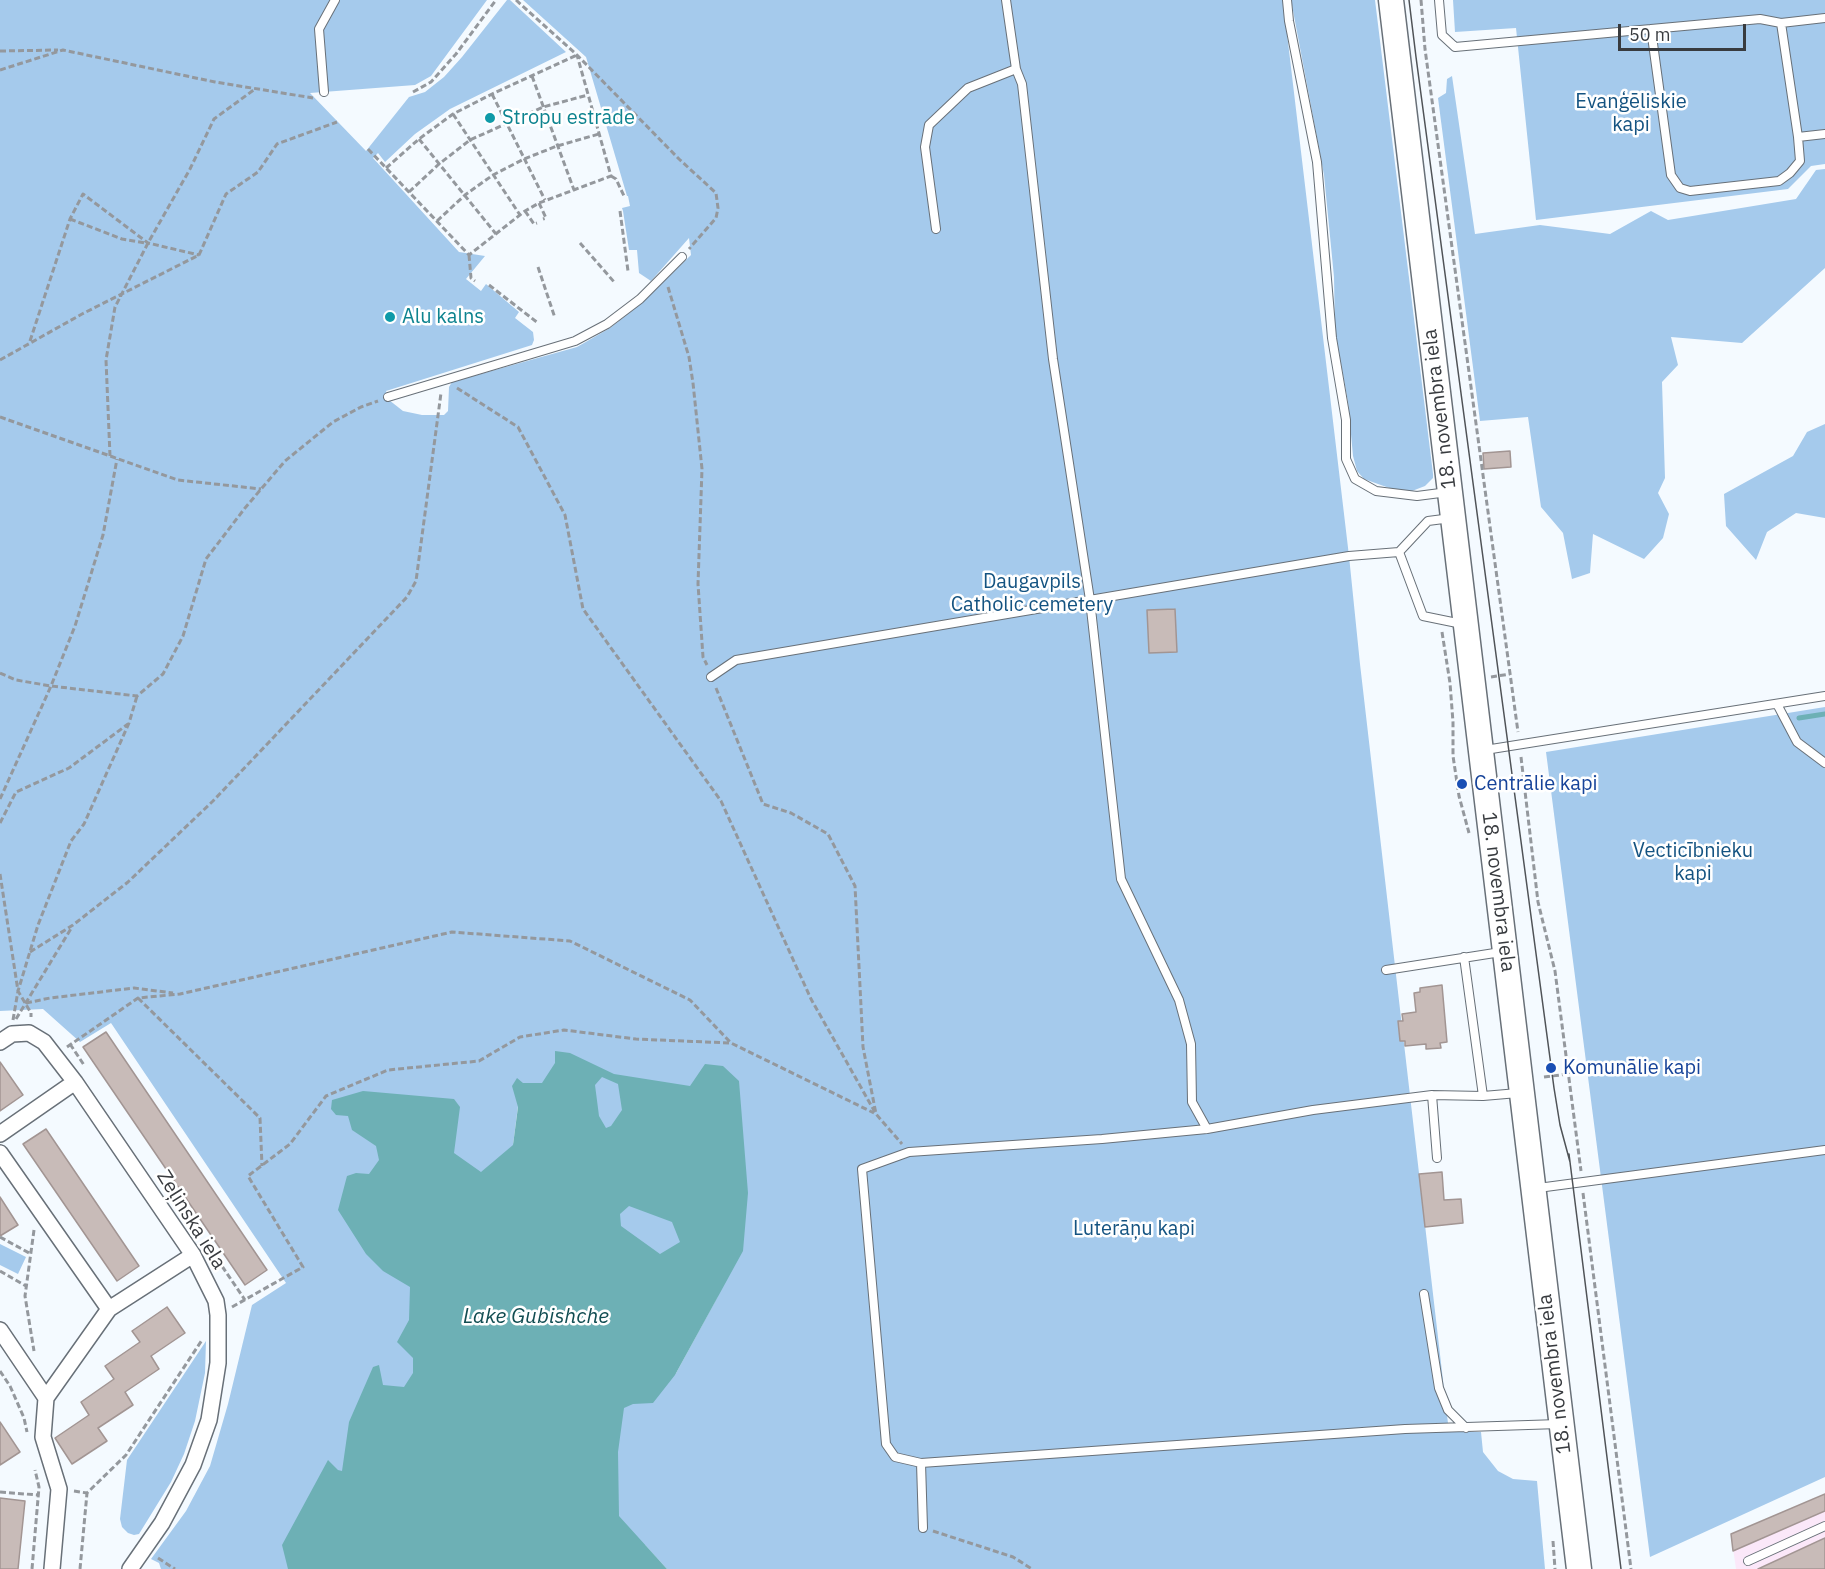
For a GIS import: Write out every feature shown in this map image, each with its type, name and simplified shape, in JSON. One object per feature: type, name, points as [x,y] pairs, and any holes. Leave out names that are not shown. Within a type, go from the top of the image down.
[{"type":"main road","name":"18. novembra iela","points":[[1391,0],[1579,1569]]},
{"type":"street","name":"Zeļinska iela","points":[[29,1034],[44,1042],[75,1082],[193,1255],[216,1301],[218,1363],[208,1420],[193,1465],[162,1523],[130,1569]]},
{"type":"street","points":[[6,1038],[29,1034]]},
{"type":"street","points":[[0,1134],[75,1082]]},
{"type":"street","points":[[0,1153],[109,1309]]},
{"type":"street","points":[[52,1569],[58,1490],[43,1437],[46,1398],[109,1309],[193,1255]]},
{"type":"street","points":[[0,1330],[46,1398]]},
{"type":"lane","points":[[324,92],[320,29],[335,0]]},
{"type":"lane","points":[[1006,0],[1016,69],[1022,84],[1053,358],[1090,600],[1121,879],[1179,1000],[1191,1044],[1192,1101],[1207,1129]]},
{"type":"lane","points":[[1287,0],[1291,32],[1317,162],[1332,338],[1346,420],[1346,459],[1355,479],[1376,491],[1417,496],[1449,491]]},
{"type":"lane","points":[[1439,0],[1442,35],[1455,47],[1760,19],[1782,23],[1825,18]]},
{"type":"lane","points":[[1651,29],[1671,175],[1680,188],[1690,191],[1779,181],[1800,161],[1782,23]]},
{"type":"lane","points":[[936,229],[925,147],[929,125],[968,88],[1016,69]]},
{"type":"lane","points":[[1798,137],[1825,134]]},
{"type":"lane","points":[[388,397],[575,341],[607,324],[640,299],[682,257]]},
{"type":"lane","points":[[711,677],[736,660],[1349,556],[1399,552],[1428,521],[1453,518]]},
{"type":"lane","points":[[1399,552],[1423,616],[1465,625]]},
{"type":"lane","points":[[1480,750],[1825,696]]},
{"type":"lane","points":[[1777,704],[1797,742],[1825,763]]},
{"type":"lane","points":[[1386,970],[1505,952]]},
{"type":"lane","points":[[1464,957],[1483,1096]]},
{"type":"lane","points":[[1522,1092],[1483,1096],[1432,1095],[1313,1110],[1207,1129],[1102,1139],[909,1152],[862,1168],[886,1444],[895,1457],[921,1463],[1405,1429],[1561,1424]]},
{"type":"lane","points":[[1432,1095],[1437,1158]]},
{"type":"lane","points":[[1533,1188],[1825,1150]]},
{"type":"lane","points":[[1424,1294],[1439,1388],[1448,1410],[1466,1428]]},
{"type":"lane","points":[[921,1463],[923,1528]]},
{"type":"lane","points":[[1748,1561],[1825,1526]]},
{"type":"path","points":[[413,92],[432,82],[496,0]]},
{"type":"path","points":[[516,0],[577,55],[679,159],[716,193],[718,208],[716,218],[682,257]]},
{"type":"path","points":[[1421,0],[1426,60],[1510,674],[1538,902],[1555,971],[1631,1569]]},
{"type":"path","points":[[0,51],[63,50],[215,82],[313,98]]},
{"type":"path","points":[[0,70],[63,50]]},
{"type":"path","points":[[386,168],[419,139],[453,114],[577,55]]},
{"type":"path","points":[[577,55],[611,176],[616,179],[624,196]]},
{"type":"path","points":[[531,76],[574,190]]},
{"type":"path","points":[[110,456],[106,360],[115,307],[214,120],[255,89]]},
{"type":"path","points":[[492,94],[545,200]]},
{"type":"path","points":[[409,192],[439,164],[470,140],[543,107],[588,95]]},
{"type":"path","points":[[453,114],[520,215]]},
{"type":"path","points":[[0,360],[199,255],[226,194],[258,172],[277,144],[337,122]]},
{"type":"path","points":[[437,221],[465,195],[493,175],[557,146],[599,134]]},
{"type":"path","points":[[419,139],[496,234]]},
{"type":"path","points":[[368,149],[469,255],[471,278],[475,281]]},
{"type":"path","points":[[469,255],[525,211],[539,203],[611,176]]},
{"type":"path","points":[[30,343],[70,219],[83,194],[148,243]]},
{"type":"path","points":[[539,203],[546,218],[543,219]]},
{"type":"path","points":[[525,211],[534,224],[537,223]]},
{"type":"path","points":[[620,211],[628,271]]},
{"type":"path","points":[[70,219],[122,239],[199,255]]},
{"type":"path","points":[[580,243],[615,283]]},
{"type":"path","points":[[538,267],[555,318]]},
{"type":"path","points":[[664,274],[689,357],[702,469],[698,584],[703,657],[763,804],[791,813],[828,834],[855,886],[863,1047],[876,1114]]},
{"type":"path","points":[[489,285],[538,323]]},
{"type":"path","points":[[30,952],[73,925],[128,882],[213,801],[407,597],[416,581],[443,379],[518,428],[565,515],[583,609],[721,801],[811,999],[876,1114],[909,1152]]},
{"type":"path","points":[[73,925],[12,1025],[18,991],[38,925],[71,841],[84,824],[129,723],[138,696],[163,674],[183,636],[206,560],[285,461],[333,422],[361,407],[388,397]]},
{"type":"path","points":[[0,417],[178,480],[261,489]]},
{"type":"path","points":[[0,800],[75,626],[103,536],[117,459]]},
{"type":"path","points":[[1440,620],[1450,682],[1453,756],[1459,796],[1469,833]]},
{"type":"path","points":[[0,673],[16,680],[51,686],[138,696]]},
{"type":"path","points":[[1482,678],[1510,674]]},
{"type":"path","points":[[0,823],[16,792],[69,768],[129,723]]},
{"type":"path","points":[[0,874],[18,991],[31,1013],[29,1034]]},
{"type":"path","points":[[54,1055],[138,998],[180,994],[452,932],[570,941],[690,1000],[731,1043],[876,1114]]},
{"type":"path","points":[[26,1004],[50,998],[134,988],[180,994]]},
{"type":"path","points":[[138,998],[260,1118],[262,1166]]},
{"type":"path","points":[[80,1569],[87,1493],[126,1455],[218,1315],[303,1267],[248,1176],[290,1144],[326,1096],[388,1070],[479,1061],[520,1037],[564,1030],[636,1038],[731,1043]]},
{"type":"path","points":[[1544,1077],[1568,1074]]},
{"type":"path","points":[[26,1369],[36,1362],[25,1296],[38,1206]]},
{"type":"path","points":[[0,1237],[31,1254]]},
{"type":"path","points":[[0,1271],[26,1286]]},
{"type":"path","points":[[0,1371],[10,1386],[24,1418],[29,1441]]},
{"type":"path","points":[[32,1569],[39,1487],[34,1464]]},
{"type":"path","points":[[0,1492],[38,1495]]},
{"type":"path","points":[[923,1528],[1013,1557],[1032,1569]]},
{"type":"path","points":[[148,1545],[155,1557],[175,1569]]},
{"type":"shaded area","points":[[1825,1494],[1825,1569],[1736,1569],[1731,1534]]},
{"type":"green space","points":[[0,0],[487,0],[431,76],[415,85],[310,93],[366,151],[409,97],[425,92],[444,77],[507,0],[510,0],[566,52],[450,109],[415,134],[385,162],[378,153],[373,158],[459,252],[485,256],[466,279],[481,291],[486,284],[519,312],[515,318],[533,332],[532,345],[386,391],[389,400],[403,411],[422,415],[444,415],[448,411],[449,387],[452,382],[577,347],[610,328],[641,304],[691,255],[689,238],[651,281],[639,273],[637,250],[629,250],[622,208],[630,206],[628,196],[586,57],[523,0],[1283,0],[1449,1432],[1481,1432],[1483,1452],[1498,1471],[1513,1479],[1537,1481],[1545,1569],[667,1569],[645,1545],[595,1569],[161,1569],[159,1563],[151,1559],[186,1511],[210,1466],[252,1305],[286,1283],[111,1023],[80,1042],[43,1009],[0,1011]],"holes":[[[523,1083],[542,1083],[513,1145],[518,1106]],[[715,1276],[718,1296],[675,1375]]]},
{"type":"green space","points":[[1291,0],[1375,0],[1433,474],[1433,478],[1425,486],[1412,491],[1395,490],[1364,479],[1357,471],[1353,456],[1348,402],[1335,331],[1334,277],[1324,175]]},
{"type":"green space","name":"Evanģēliskie kapi","points":[[1453,0],[1825,0],[1825,164],[1811,166],[1788,189],[1536,220],[1516,28],[1455,32]]},
{"type":"green space","points":[[1452,76],[1475,234],[1540,225],[1610,234],[1651,211],[1668,220],[1796,199],[1816,170],[1825,169],[1825,268],[1742,343],[1671,337],[1678,365],[1662,382],[1665,478],[1658,493],[1669,514],[1663,538],[1644,559],[1593,534],[1590,573],[1572,579],[1563,533],[1541,507],[1528,417],[1480,421],[1438,98],[1446,93],[1447,79]]},
{"type":"green space","points":[[1825,424],[1825,518],[1796,513],[1767,532],[1756,560],[1726,526],[1724,494],[1793,456],[1807,432]]},
{"type":"green space","name":"Vecticībnieku kapi","points":[[1825,707],[1825,1477],[1650,1557],[1546,752]]},
{"type":"green space","points":[[0,1244],[26,1257],[18,1274],[0,1265]]},
{"type":"green space","points":[[206,1341],[205,1373],[195,1421],[184,1454],[171,1482],[139,1534],[128,1533],[122,1527],[120,1519],[127,1460]]},
{"type":"water","name":"Lake Gubishche","points":[[555,1051],[570,1053],[614,1074],[690,1086],[705,1064],[723,1066],[739,1081],[748,1193],[743,1251],[675,1375],[653,1403],[633,1404],[624,1408],[618,1452],[619,1516],[667,1569],[288,1569],[282,1545],[328,1460],[342,1471],[349,1422],[373,1367],[379,1365],[383,1385],[404,1387],[413,1373],[413,1358],[397,1342],[409,1320],[410,1287],[383,1271],[366,1254],[338,1210],[347,1176],[356,1173],[369,1174],[379,1160],[376,1146],[352,1130],[348,1116],[336,1115],[331,1109],[332,1100],[363,1091],[454,1099],[460,1107],[454,1153],[481,1172],[513,1145],[518,1107],[512,1086],[517,1078],[523,1083],[542,1083],[555,1063]],"holes":[[[602,1077],[618,1084],[622,1110],[611,1126],[606,1128],[599,1116],[595,1085]],[[629,1206],[672,1222],[680,1242],[660,1254],[621,1226],[620,1214]]]},
{"type":"building","points":[[1510,451],[1511,467],[1484,469],[1483,453]]},
{"type":"building","points":[[1175,609],[1177,652],[1149,653],[1147,610]]},
{"type":"building","points":[[1442,985],[1447,1042],[1440,1043],[1441,1048],[1426,1049],[1426,1044],[1405,1046],[1405,1041],[1400,1041],[1398,1021],[1403,1021],[1402,1014],[1416,1012],[1414,993],[1420,992],[1420,988]]},
{"type":"building","points":[[106,1032],[267,1270],[245,1285],[83,1047]]},
{"type":"building","points":[[0,1062],[23,1095],[0,1111]]},
{"type":"building","points":[[46,1129],[139,1266],[117,1281],[23,1144]]},
{"type":"building","points":[[1442,1172],[1444,1200],[1461,1199],[1463,1223],[1425,1227],[1419,1174]]},
{"type":"building","points":[[0,1197],[18,1225],[0,1236]]},
{"type":"building","points":[[167,1307],[185,1333],[151,1356],[159,1369],[125,1392],[133,1405],[98,1428],[107,1441],[72,1464],[55,1438],[89,1415],[81,1402],[114,1379],[105,1366],[140,1342],[132,1331]]},
{"type":"building","points":[[0,1422],[20,1452],[0,1465]]},
{"type":"building","points":[[1825,1494],[1825,1511],[1733,1551],[1731,1534]]},
{"type":"building","points":[[0,1498],[25,1501],[18,1569],[0,1569]]},
{"type":"building","points":[[1825,1538],[1825,1569],[1758,1569]]},
{"type":"waterway","points":[[1799,718],[1825,714]]},
{"type":"tram line","points":[[1409,0],[1554,1088],[1560,1125],[1570,1162]]},
{"type":"tram line","points":[[1569,1154],[1621,1569]]},
{"type":"place","name":"Stropu estrāde","points":[[490,118]]},
{"type":"place","name":"Alu kalns","points":[[390,317]]},
{"type":"place","name":"Centrālie kapi","points":[[1462,784]]},
{"type":"place","name":"Komunālie kapi","points":[[1551,1068]]},
{"type":"park label","name":"Daugavpils Catholic cemetery","points":[[1032,594]]},
{"type":"park label","name":"Luterāņu kapi","points":[[1134,1229]]}]
